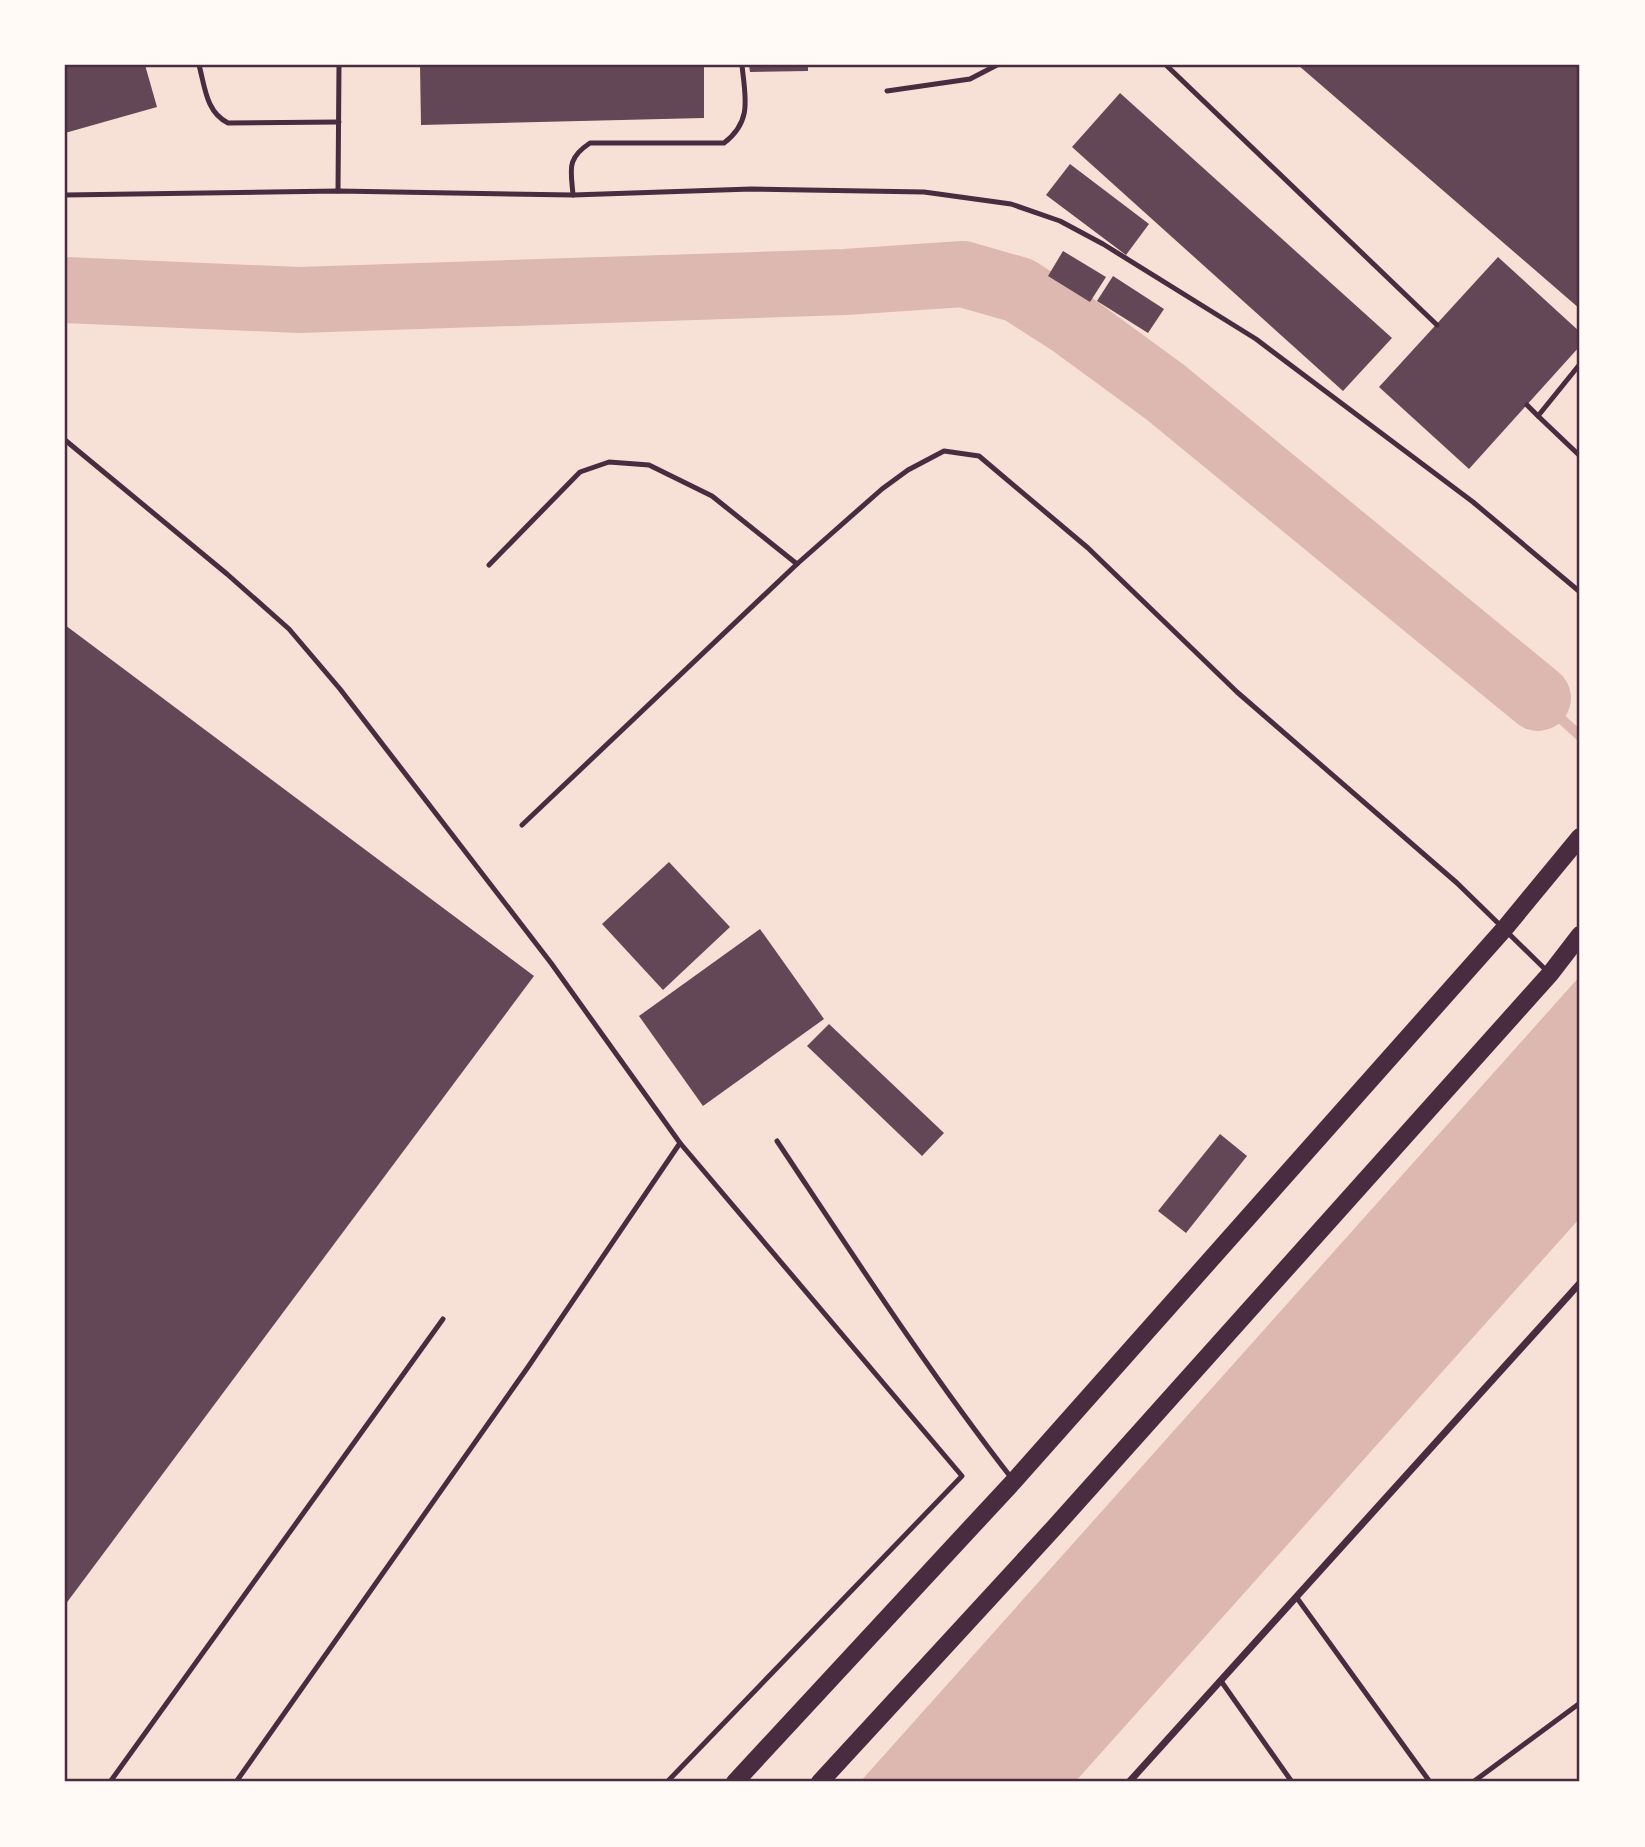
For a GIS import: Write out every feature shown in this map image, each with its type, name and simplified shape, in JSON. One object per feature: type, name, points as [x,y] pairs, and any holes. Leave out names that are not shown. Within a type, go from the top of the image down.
[{"type":"main road","points":[[735,1782],[1014,1480],[1505,928],[1580,836]]},
{"type":"main road","points":[[820,1782],[1052,1530],[1550,974],[1580,935]]},
{"type":"street","points":[[1129,1782],[1580,1283]]},
{"type":"lane","points":[[199,65],[210,108],[218,118],[228,123],[339,122]]},
{"type":"lane","points":[[338,191],[340,65]]},
{"type":"lane","points":[[573,195],[570,164],[576,152],[590,143],[724,143],[743,123],[746,105],[742,65]]},
{"type":"lane","points":[[887,91],[970,79],[998,65]]},
{"type":"lane","points":[[1166,65],[1437,325]]},
{"type":"lane","points":[[65,194],[338,191],[573,195],[751,189],[924,192],[1011,204],[1060,221],[1103,244],[1256,339],[1474,502],[1580,592]]},
{"type":"lane","points":[[1538,416],[1580,364]]},
{"type":"lane","points":[[1527,405],[1580,456]]},
{"type":"lane","points":[[65,440],[289,629],[340,689],[551,963],[680,1143],[962,1476],[667,1782]]},
{"type":"lane","points":[[522,825],[797,564],[882,489],[908,470],[944,451],[979,456],[1088,548],[1237,692],[1457,883],[1550,974]]},
{"type":"lane","points":[[489,565],[580,472],[609,462],[649,465],[712,496],[797,564]]},
{"type":"lane","points":[[777,1141],[977,1434],[1014,1480]]},
{"type":"lane","points":[[236,1782],[528,1367],[680,1143]]},
{"type":"lane","points":[[110,1782],[443,1319]]},
{"type":"lane","points":[[1297,1598],[1430,1782]]},
{"type":"lane","points":[[1221,1681],[1292,1782]]},
{"type":"lane","points":[[1473,1782],[1580,1703]]},
{"type":"shaded area","points":[[1580,976],[1580,1218],[1075,1782],[860,1782]]},
{"type":"building","points":[[65,65],[145,65],[157,107],[65,133]]},
{"type":"building","points":[[420,65],[704,65],[704,118],[421,125]]},
{"type":"building","points":[[749,65],[808,65],[808,71],[750,72]]},
{"type":"building","points":[[1298,65],[1580,65],[1580,309]]},
{"type":"building","points":[[1120,93],[1392,338],[1343,391],[1072,147]]},
{"type":"building","points":[[1070,164],[1149,224],[1126,255],[1046,195]]},
{"type":"building","points":[[1063,251],[1106,277],[1090,302],[1048,276]]},
{"type":"building","points":[[1498,257],[1580,332],[1580,346],[1469,469],[1379,387]]},
{"type":"building","points":[[1113,276],[1164,309],[1148,333],[1097,301]]},
{"type":"building","points":[[65,625],[534,976],[65,1605]]},
{"type":"building","points":[[669,862],[730,927],[663,990],[602,924]]},
{"type":"building","points":[[760,929],[824,1019],[703,1106],[639,1016]]},
{"type":"building","points":[[829,1024],[944,1133],[922,1156],[807,1046]]},
{"type":"building","points":[[1220,1134],[1247,1156],[1186,1233],[1158,1211]]},
{"type":"waterway","points":[[65,290],[299,300],[845,282],[963,274],[1019,290],[1072,324],[1165,392],[1538,698]]},
{"type":"waterway","points":[[1538,698],[1580,736]]}]
